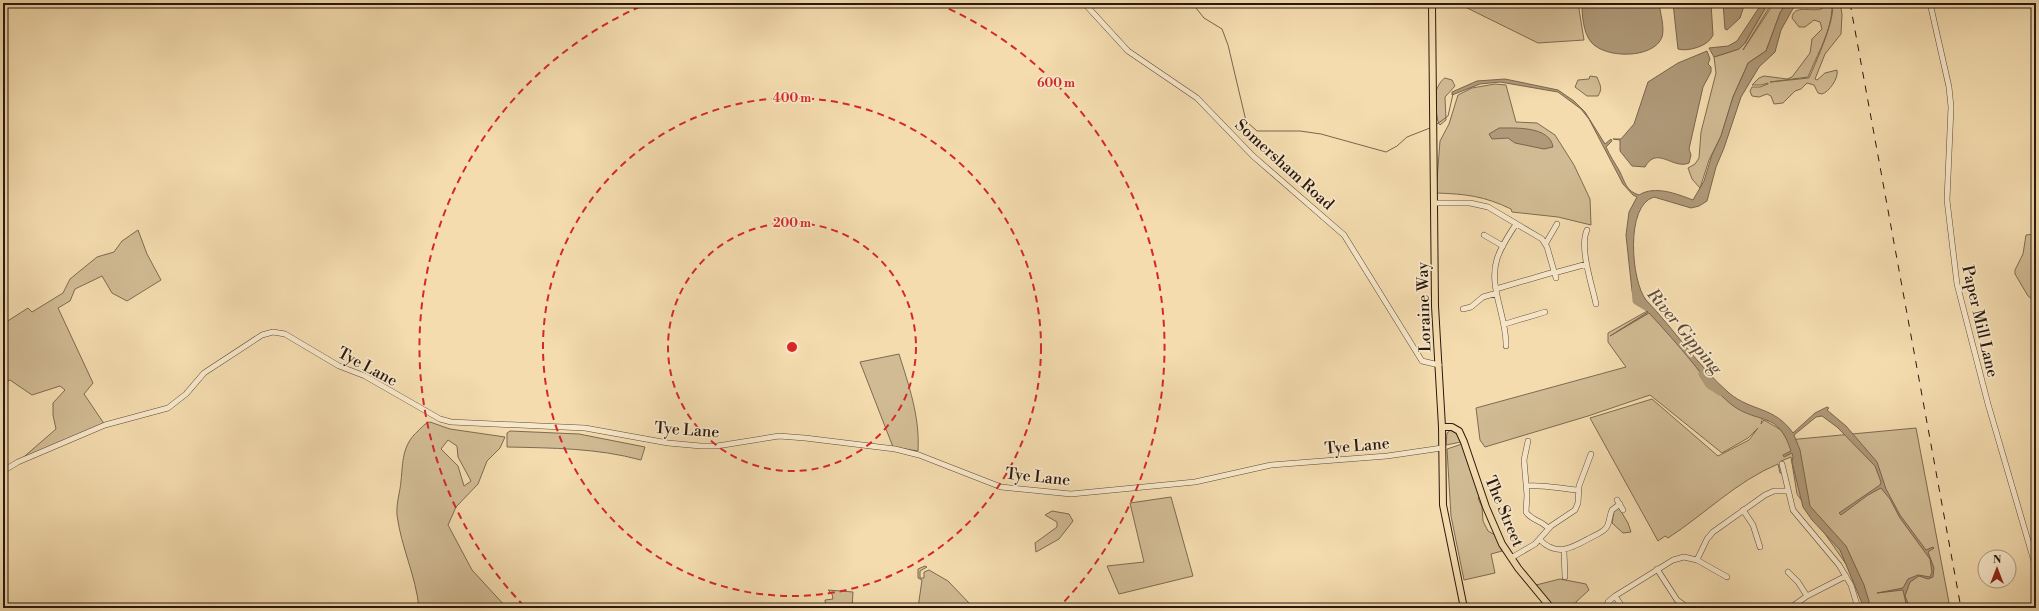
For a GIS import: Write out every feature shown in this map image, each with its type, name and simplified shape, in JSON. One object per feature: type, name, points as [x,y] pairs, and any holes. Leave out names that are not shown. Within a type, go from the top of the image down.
[{"type":"main road","name":"Loraine Way","points":[[1432,3],[1435,306],[1442,427],[1443,505],[1464,608]]},
{"type":"main road","name":"The Street","points":[[1442,427],[1456,428],[1462,437],[1486,507],[1499,538],[1511,558],[1551,608]]},
{"type":"street","name":"Somersham Road","points":[[1084,3],[1128,51],[1197,98],[1253,156],[1344,235],[1422,361],[1439,365]]},
{"type":"street","name":"Paper Mill Lane","points":[[1930,3],[1949,87],[1950,115],[1947,200],[1957,284],[1988,404],[2036,568]]},
{"type":"street","points":[[1434,203],[1455,202],[1480,204],[1494,210],[1546,243],[1555,274]]},
{"type":"street","points":[[1506,346],[1505,324],[1497,291],[1496,264],[1503,246],[1516,224]]},
{"type":"street","points":[[1546,243],[1557,224]]},
{"type":"street","points":[[1587,230],[1584,246],[1596,304]]},
{"type":"street","points":[[1484,235],[1503,246]]},
{"type":"street","points":[[1578,246],[1584,246]]},
{"type":"street","points":[[1463,309],[1471,307],[1483,297],[1497,291],[1587,264]]},
{"type":"street","points":[[1505,324],[1544,312]]},
{"type":"street","name":"Tye Lane","points":[[3,471],[38,453],[105,425],[168,408],[182,397],[204,373],[262,335],[273,332],[288,336],[339,366],[365,376],[440,418],[451,422],[585,428],[668,443],[701,446],[725,445],[779,436],[805,438],[895,449],[919,455],[1001,487],[1071,494],[1195,482],[1271,465],[1387,456],[1442,448]]},
{"type":"street","points":[[1528,441],[1524,460],[1527,514],[1548,528]]},
{"type":"street","points":[[1511,558],[1540,540],[1548,528],[1575,510],[1578,503],[1578,490],[1591,454]]},
{"type":"street","points":[[1782,464],[1787,491],[1795,514],[1826,547],[1846,576],[1858,608]]},
{"type":"street","points":[[1526,486],[1543,485],[1561,489],[1578,490]]},
{"type":"street","points":[[1697,560],[1711,534],[1743,510],[1768,494],[1774,491],[1787,491]]},
{"type":"street","points":[[1540,540],[1552,548],[1564,551],[1571,549],[1605,530],[1609,524],[1612,510],[1619,502],[1623,510]]},
{"type":"street","points":[[1743,510],[1753,525],[1760,547]]},
{"type":"street","points":[[1564,551],[1564,577]]},
{"type":"street","points":[[1606,608],[1609,600],[1657,569],[1678,558],[1687,557],[1697,560],[1728,577]]},
{"type":"street","points":[[1657,569],[1677,600],[1688,608]]},
{"type":"street","points":[[1788,572],[1798,582],[1807,596]]},
{"type":"street","points":[[1790,608],[1807,596],[1846,576]]},
{"type":"street","points":[[1615,596],[1623,608]]},
{"type":"shaded area","points":[[1457,3],[1578,3],[1584,40],[1538,43]]},
{"type":"shaded area","points":[[1582,3],[1659,3],[1663,25],[1662,37],[1657,44],[1640,53],[1618,54],[1598,48],[1591,42],[1586,33],[1582,13]]},
{"type":"shaded area","points":[[1673,3],[1711,3],[1713,35],[1711,39],[1703,45],[1692,49],[1678,49]]},
{"type":"shaded area","points":[[1723,3],[1745,3],[1740,18],[1727,30],[1725,29]]},
{"type":"shaded area","points":[[1762,3],[1768,3],[1745,43],[1739,49],[1714,57],[1709,48],[1728,46],[1737,41]]},
{"type":"shaded area","points":[[1768,3],[1772,3],[1743,50],[1774,3],[1786,3],[1780,13],[1766,51],[1748,63],[1733,97],[1721,136],[1709,160],[1700,188],[1692,179],[1688,168],[1695,164],[1699,158],[1701,132],[1716,73],[1714,57],[1739,49],[1745,43]]},
{"type":"shaded area","points":[[1786,3],[1796,3],[1781,30],[1775,52],[1759,67],[1741,97],[1716,167],[1707,201],[1699,206],[1691,208],[1654,197],[1645,203],[1638,214],[1634,244],[1634,261],[1637,277],[1646,300],[1696,359],[1729,393],[1738,399],[1778,418],[1786,424],[1793,433],[1815,413],[1827,407],[1829,408],[1827,410],[1846,426],[1877,462],[1886,489],[1900,515],[1926,550],[1933,547],[1934,548],[1928,552],[1934,568],[1933,577],[1928,579],[1919,576],[1910,582],[1905,596],[1910,608],[1907,608],[1903,590],[1877,593],[1903,588],[1908,579],[1918,575],[1930,577],[1932,572],[1930,559],[1900,518],[1890,499],[1881,488],[1868,495],[1841,515],[1839,513],[1880,485],[1881,482],[1875,466],[1837,427],[1822,416],[1816,417],[1794,435],[1800,450],[1810,506],[1846,546],[1864,585],[1871,608],[1864,608],[1840,550],[1812,520],[1803,507],[1792,462],[1792,453],[1784,457],[1783,455],[1791,451],[1786,438],[1780,429],[1767,420],[1742,411],[1726,400],[1710,384],[1649,313],[1610,336],[1648,312],[1638,303],[1632,291],[1626,235],[1629,212],[1637,197],[1633,195],[1623,184],[1589,119],[1581,109],[1558,92],[1500,82],[1480,84],[1452,95],[1452,92],[1477,81],[1505,79],[1558,90],[1574,101],[1585,112],[1605,144],[1611,139],[1612,141],[1606,147],[1626,186],[1631,191],[1639,195],[1652,191],[1666,192],[1693,200],[1704,181],[1712,155],[1721,136],[1733,97],[1748,63],[1766,51],[1780,13]]},
{"type":"shaded area","points":[[1829,3],[1832,6],[1830,23],[1833,9],[1832,3],[1840,3],[1842,14],[1841,34],[1825,54],[1815,79],[1817,80],[1825,73],[1837,70],[1835,81],[1830,88],[1822,94],[1818,93],[1814,85],[1807,83],[1801,89],[1795,91],[1783,103],[1774,104],[1771,96],[1767,94],[1759,97],[1752,96],[1750,91],[1752,87],[1760,87],[1768,84],[1752,85],[1759,78],[1764,76],[1787,79],[1792,77],[1810,53],[1812,39],[1822,29],[1820,22],[1814,20],[1805,27],[1799,27],[1792,18],[1793,14],[1796,11],[1804,9],[1817,10],[1823,8]],"holes":[[[1830,25],[1809,78],[1770,82],[1808,77]]]},
{"type":"shaded area","points":[[1707,51],[1710,59],[1708,64],[1711,67],[1711,72],[1703,87],[1689,149],[1691,155],[1689,163],[1683,164],[1666,159],[1655,158],[1645,167],[1632,166],[1620,151],[1620,140],[1613,139],[1621,139],[1634,124],[1648,82],[1678,63]]},
{"type":"shaded area","points":[[1590,76],[1597,77],[1599,82],[1601,89],[1598,96],[1587,96],[1575,87],[1578,80],[1589,79]]},
{"type":"shaded area","points":[[1445,78],[1452,80],[1455,86],[1445,97],[1446,120],[1440,125],[1437,115],[1436,91]]},
{"type":"shaded area","points":[[1495,84],[1506,85],[1516,122],[1537,123],[1555,135],[1574,165],[1590,199],[1591,225],[1558,217],[1512,212],[1511,209],[1475,196],[1436,193],[1440,141],[1449,124],[1458,95],[1472,88]]},
{"type":"shaded area","points":[[1499,128],[1522,128],[1539,132],[1546,135],[1553,147],[1544,149],[1515,143],[1508,138],[1492,139],[1489,134]]},
{"type":"shaded area","points":[[138,230],[147,254],[161,280],[127,301],[112,293],[102,276],[75,289],[70,301],[58,308],[93,383],[84,394],[105,425],[18,462],[56,429],[53,415],[53,403],[65,390],[60,386],[32,395],[10,380],[3,383],[3,324],[28,308],[32,312],[63,293],[70,279],[97,257],[114,252],[122,241]]},
{"type":"shaded area","points":[[2036,234],[2036,302],[2028,296],[2015,274],[2015,270],[2023,254],[2026,235]]},
{"type":"shaded area","points":[[1649,310],[1683,348],[1709,385],[1740,407],[1763,416],[1761,424],[1764,420],[1781,430],[1788,440],[1916,428],[1950,608],[1865,608],[1858,581],[1797,494],[1791,457],[1781,461],[1784,473],[1780,473],[1778,464],[1763,471],[1735,489],[1682,529],[1668,538],[1665,536],[1658,541],[1590,418],[1652,399],[1718,456],[1749,440],[1758,428],[1748,438],[1722,453],[1650,395],[1588,416],[1485,447],[1480,440],[1476,408],[1626,367],[1608,342],[1608,333]]},
{"type":"shaded area","points":[[899,354],[916,414],[918,451],[893,447],[860,362]]},
{"type":"shaded area","points":[[430,422],[450,429],[505,437],[500,448],[487,461],[478,484],[456,507],[448,525],[472,570],[507,608],[419,608],[415,584],[399,527],[397,511],[406,448],[413,436]],"holes":[[[448,440],[457,446],[458,457],[471,481],[464,486],[458,466],[441,449]]]},
{"type":"shaded area","points":[[1451,430],[1457,434],[1461,442],[1446,445],[1447,433]]},
{"type":"shaded area","points":[[510,431],[579,434],[645,447],[641,460],[591,451],[558,448],[507,447],[507,433]]},
{"type":"shaded area","points":[[1462,444],[1480,496],[1478,498],[1482,507],[1483,521],[1488,531],[1495,535],[1502,551],[1491,554],[1495,573],[1464,580],[1451,516],[1447,449]]},
{"type":"shaded area","points":[[1171,497],[1193,576],[1119,594],[1107,566],[1144,562],[1130,503]]},
{"type":"shaded area","points":[[1619,508],[1628,523],[1631,532],[1623,533],[1612,523],[1614,511]]},
{"type":"shaded area","points":[[1052,511],[1069,514],[1073,521],[1059,539],[1036,552],[1035,543],[1057,527],[1057,522],[1045,515]]},
{"type":"shaded area","points":[[925,566],[927,567],[920,571],[920,578],[924,578],[924,572],[929,570],[948,581],[970,604],[969,608],[918,608],[922,580],[918,578],[918,569]]},
{"type":"shaded area","points":[[1560,579],[1586,584],[1589,590],[1572,608],[1554,608],[1536,585]]},
{"type":"shaded area","points":[[828,590],[853,592],[852,608],[826,608],[825,600],[833,599],[832,594]]},
{"type":"waterway","points":[[1192,3],[1204,18],[1222,29],[1228,45],[1246,121],[1257,131],[1300,131],[1321,134],[1386,152],[1397,146],[1407,137],[1430,128]]},
{"type":"waterway","points":[[1437,124],[1448,116],[1453,94]]},
{"type":"waterway","name":"River Gipping","points":[[1635,289],[1636,301],[1646,307]]},
{"type":"waterway","name":"River Gipping","points":[[1702,374],[1709,385],[1720,392]]},
{"type":"railway","points":[[1850,3],[1961,608]]}]
